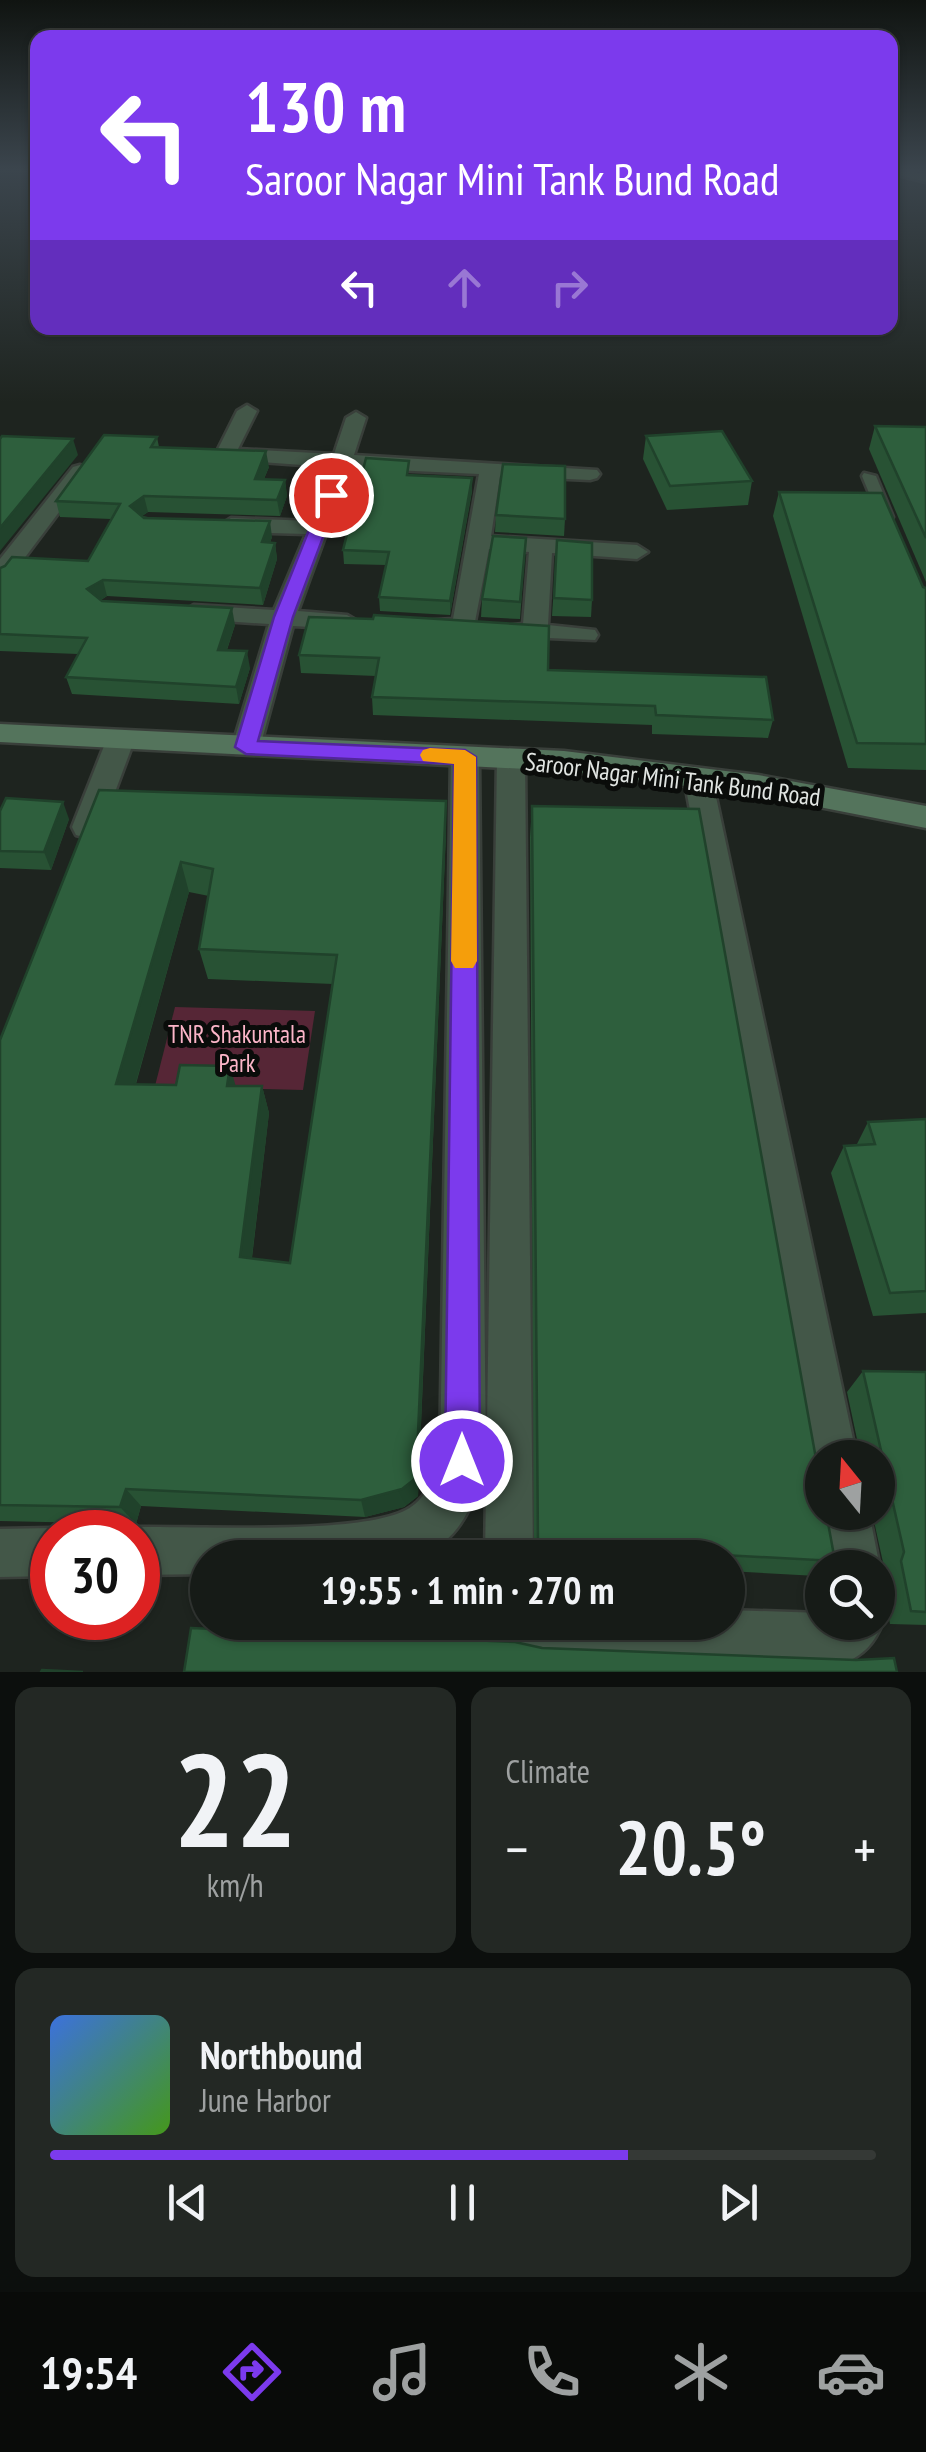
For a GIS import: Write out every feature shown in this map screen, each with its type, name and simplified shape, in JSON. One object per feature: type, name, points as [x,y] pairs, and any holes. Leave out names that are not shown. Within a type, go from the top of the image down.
[{"type":"main road","name":"Saroor Nagar Mini Tank Bund Road","points":[[2,738],[564,761],[698,778],[926,816]]},
{"type":"street","points":[[247,411],[218,454],[590,474]]},
{"type":"street","points":[[246,747],[283,617],[320,528],[356,418]]},
{"type":"street","points":[[0,575],[10,547],[95,452]]},
{"type":"street","points":[[464,627],[490,468]]},
{"type":"street","points":[[205,524],[320,528]]},
{"type":"street","points":[[477,541],[636,552]]},
{"type":"street","points":[[535,632],[541,546]]},
{"type":"street","points":[[166,611],[586,634]]},
{"type":"street","points":[[76,854],[120,741]]},
{"type":"street","points":[[160,1551],[373,1547],[426,1526],[453,1495],[462,1461],[465,757]]},
{"type":"street","points":[[509,1540],[510,759]]},
{"type":"street","points":[[698,778],[830,1440]]},
{"type":"street","points":[[0,1553],[30,1552]]},
{"type":"street","points":[[745,1635],[805,1638]]},
{"type":"lane","points":[[869,476],[890,526]]},
{"type":"green space","name":"TNR Shakuntala Park","points":[[175,1007],[315,1011],[303,1090],[155,1086]]},
{"type":"building","points":[[875,426],[926,427],[926,538]]},
{"type":"building","points":[[722,431],[752,481],[670,486],[646,436]]},
{"type":"building","points":[[104,435],[157,437],[151,447],[266,451],[255,479],[285,480],[277,500],[144,496],[130,506],[144,518],[270,521],[262,542],[275,543],[260,588],[103,580],[87,589],[102,601],[232,608],[218,650],[247,651],[236,687],[66,677],[87,638],[0,634],[0,568],[12,557],[88,561],[120,504],[56,501]]},
{"type":"building","points":[[0,439],[73,439],[0,528]]},
{"type":"building","points":[[366,458],[409,461],[407,475],[472,478],[450,601],[379,597],[389,552],[343,550]]},
{"type":"building","points":[[503,464],[565,466],[565,519],[496,515]]},
{"type":"building","points":[[779,492],[882,493],[926,588],[926,744],[857,743]]},
{"type":"building","points":[[493,536],[526,538],[520,602],[482,599]]},
{"type":"building","points":[[557,540],[592,543],[592,600],[554,598]]},
{"type":"building","points":[[374,615],[549,626],[548,670],[766,677],[773,720],[656,715],[655,706],[372,697],[379,658],[299,655],[309,617],[373,619]]},
{"type":"building","points":[[99,790],[446,801],[416,1478],[402,1489],[361,1500],[126,1489],[120,1507],[0,1505],[0,1040]],"holes":[[[181,862],[213,869],[199,949],[337,955],[290,1263],[240,1257],[262,1086],[227,1086],[230,1066],[180,1065],[176,1085],[116,1084]]]},
{"type":"building","points":[[6,798],[63,802],[44,852],[0,851],[0,811]]},
{"type":"building","points":[[532,806],[699,809],[813,1440],[805,1440],[805,1530],[829,1530],[833,1550],[805,1550],[805,1559],[745,1556],[745,1540],[538,1540]]},
{"type":"building","points":[[926,1119],[926,1291],[890,1293],[844,1146],[875,1144],[868,1122]]},
{"type":"building","points":[[863,1371],[926,1372],[926,1612],[911,1611],[901,1561],[904,1552],[895,1512],[895,1440],[879,1440]]},
{"type":"building","points":[[190,1634],[190,1640],[469,1640],[515,1642],[542,1648],[856,1660],[894,1658],[897,1672],[184,1672]]},
{"type":"slow traffic","points":[[430,755],[465,757],[464,961]]},
{"type":"route","points":[[331,495],[283,617],[246,747],[465,757],[462,1461]]}]
